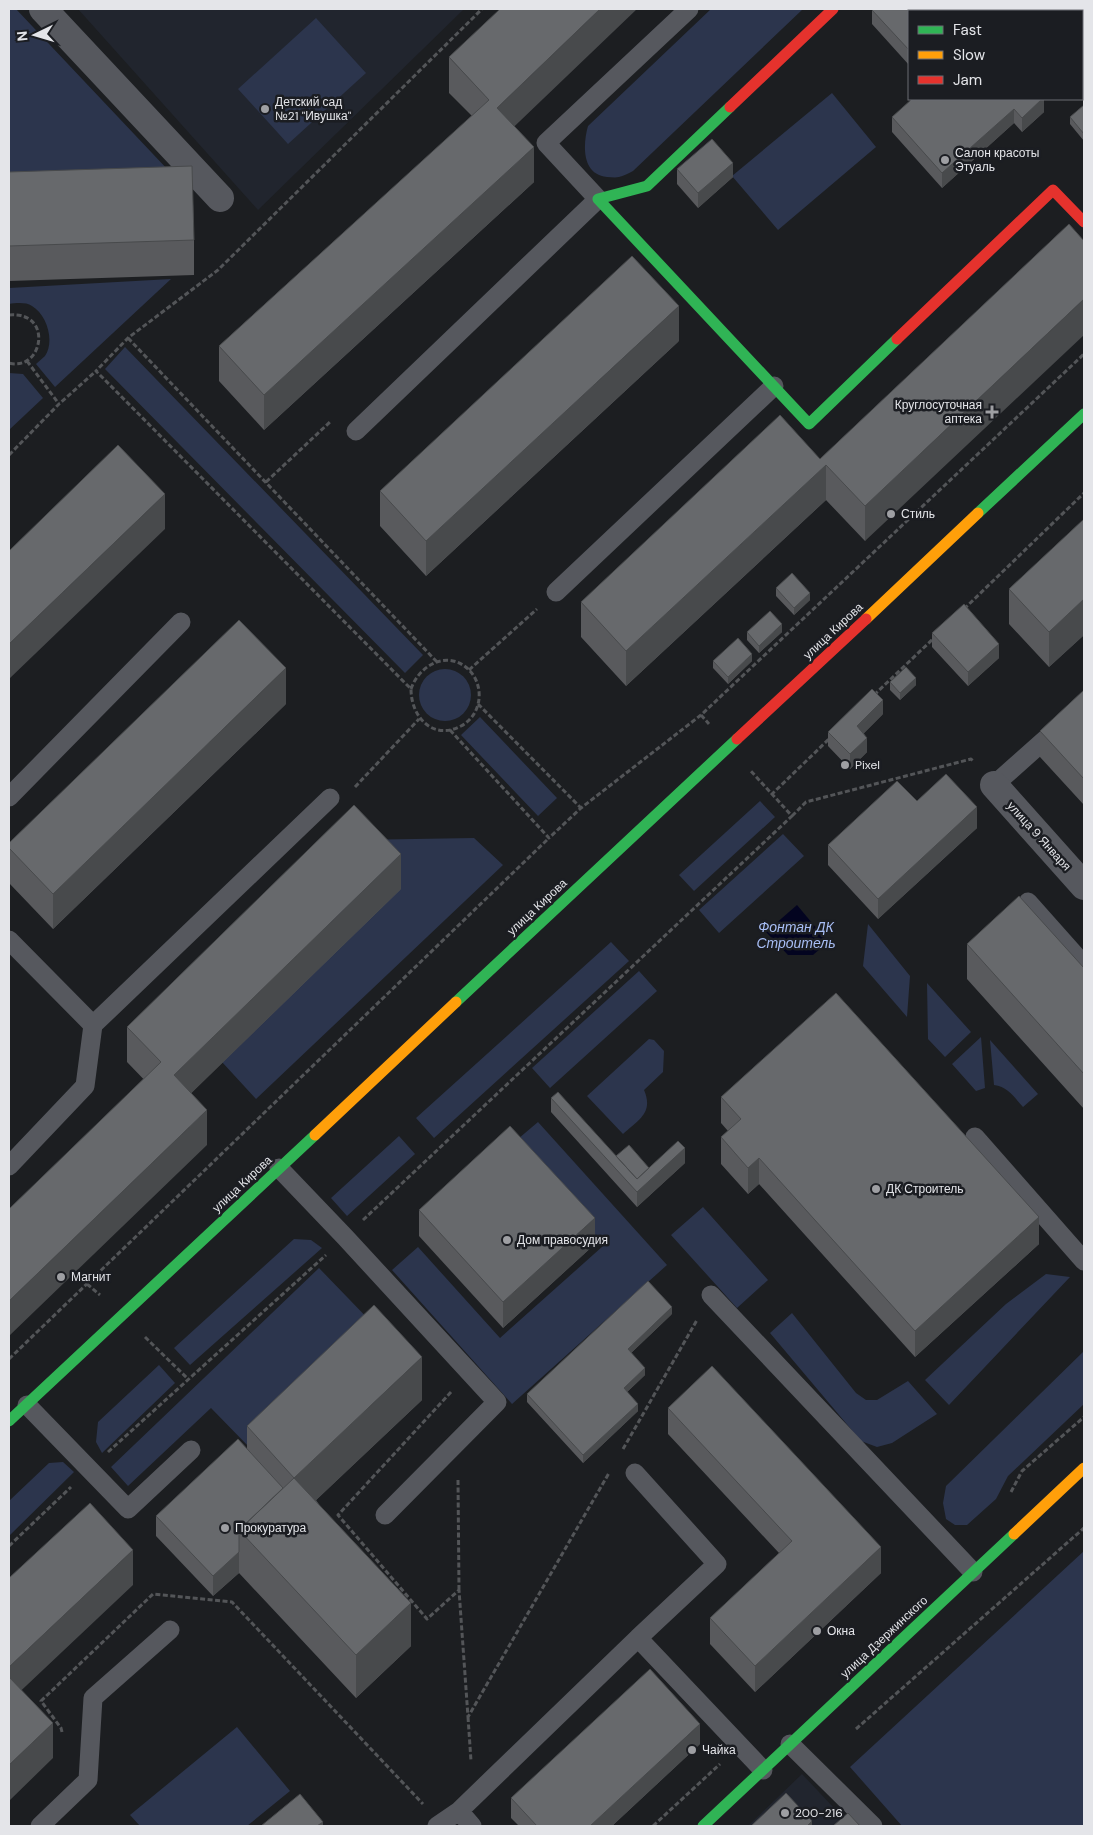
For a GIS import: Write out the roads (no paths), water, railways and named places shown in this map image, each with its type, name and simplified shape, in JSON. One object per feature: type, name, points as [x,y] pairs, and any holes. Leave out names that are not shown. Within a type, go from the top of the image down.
[{"type":"main road","points":[[833,9],[647,186],[598,198],[809,424],[1053,190],[1084,222]]},
{"type":"main road","name":"улица Кирова","points":[[9,1421],[1084,414]]},
{"type":"main road","name":"улица Дзержинского","points":[[703,1826],[1084,1468]]},
{"type":"street","points":[[43,9],[220,198]]},
{"type":"street","name":"улица 9 Января","points":[[994,785],[1084,886]]},
{"type":"lane","points":[[356,431],[598,198],[546,142],[689,9]]},
{"type":"lane","points":[[556,592],[774,386]]},
{"type":"lane","points":[[9,798],[181,622]]},
{"type":"lane","points":[[994,785],[1084,705]]},
{"type":"lane","points":[[9,1166],[85,1086],[92,1024],[330,798]]},
{"type":"lane","points":[[1028,902],[1084,965]]},
{"type":"lane","points":[[9,940],[92,1024]]},
{"type":"lane","points":[[975,1137],[1084,1260]]},
{"type":"lane","points":[[279,1168],[496,1402],[385,1515]]},
{"type":"lane","points":[[711,1295],[973,1572]]},
{"type":"lane","points":[[26,1404],[128,1509],[191,1450]]},
{"type":"lane","points":[[439,1825],[459,1811],[717,1564],[635,1473]]},
{"type":"lane","points":[[40,1826],[88,1780],[93,1698],[170,1630]]},
{"type":"lane","points":[[638,1638],[763,1770]]},
{"type":"lane","points":[[790,1744],[873,1826]]},
{"type":"lane","points":[[459,1811],[472,1826]]},
{"type":"lane","points":[[844,1826],[860,1812]]},
{"type":"water","name":"Фонтан ДК Строитель","points":[[797,905],[828,942],[813,955],[788,955],[766,932]]},
{"type":"place","name":"Детский сад №21 \"Ивушка\"","points":[[265,109]]},
{"type":"place","name":"Салон красоты Этуаль","points":[[945,160]]},
{"type":"place","name":"Круглосуточная аптека","points":[[992,412]]},
{"type":"place","name":"Стиль","points":[[891,514]]},
{"type":"place","name":"Pixel","points":[[845,765]]},
{"type":"place","name":"ДК Строитель","points":[[876,1189]]},
{"type":"place","name":"Дом правосудия","points":[[507,1240]]},
{"type":"place","name":"Магнит","points":[[61,1277]]},
{"type":"place","name":"Прокуратура","points":[[225,1528]]},
{"type":"place","name":"Окна","points":[[817,1631]]},
{"type":"place","name":"Чайка","points":[[692,1750]]},
{"type":"place","name":"200-216","points":[[785,1813]]}]
